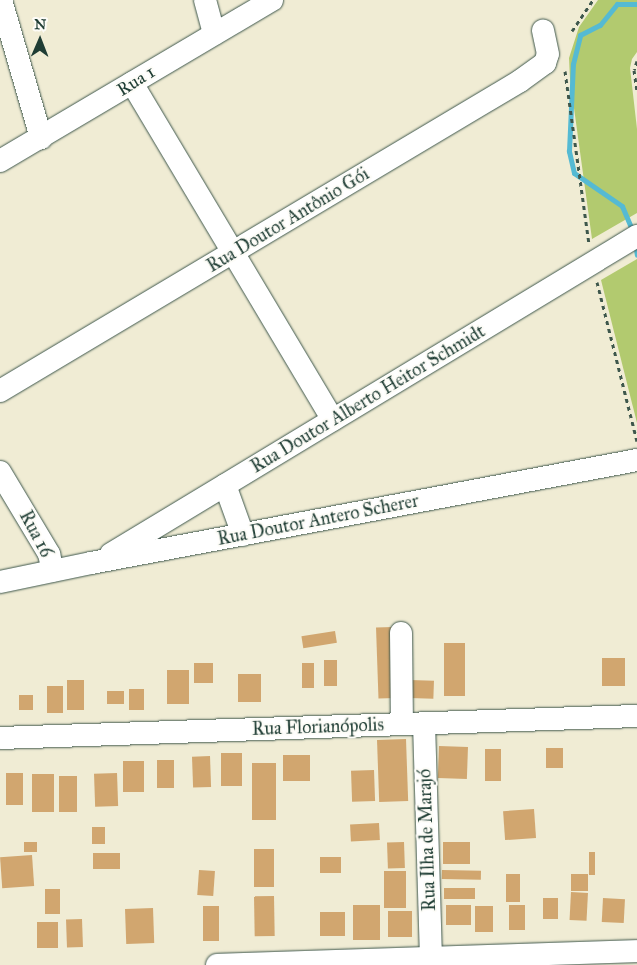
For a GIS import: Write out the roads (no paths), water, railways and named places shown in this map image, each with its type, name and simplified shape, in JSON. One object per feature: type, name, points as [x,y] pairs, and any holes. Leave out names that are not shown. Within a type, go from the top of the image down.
[{"type":"street","points":[[0,0],[41,138]]},
{"type":"street","points":[[204,0],[214,34]]},
{"type":"street","name":"Rua 1","points":[[0,161],[272,0]]},
{"type":"street","name":"Rua Doutor Antônio Gói","points":[[0,391],[512,86],[545,64],[548,54],[543,30]]},
{"type":"street","points":[[132,83],[333,420]]},
{"type":"street","name":"Rua Doutor Alberto Heitor Schmidt","points":[[98,562],[637,236]]},
{"type":"street","name":"Rua Doutor Antero Scherer","points":[[0,582],[637,460]]},
{"type":"street","name":"Rua 16","points":[[0,472],[49,554],[53,571]]},
{"type":"street","points":[[225,485],[243,535]]},
{"type":"street","name":"Rua Ilha de Marajó","points":[[401,633],[413,724],[431,956]]},
{"type":"street","name":"Rua Florianópolis","points":[[0,738],[637,716]]},
{"type":"street","points":[[217,965],[431,956],[637,951]]},
{"type":"waterway","points":[[633,232],[622,206],[574,173],[569,151],[573,64],[580,35],[600,25],[617,4],[637,4]]},
{"type":"waterway","points":[[635,243],[637,255]]}]
